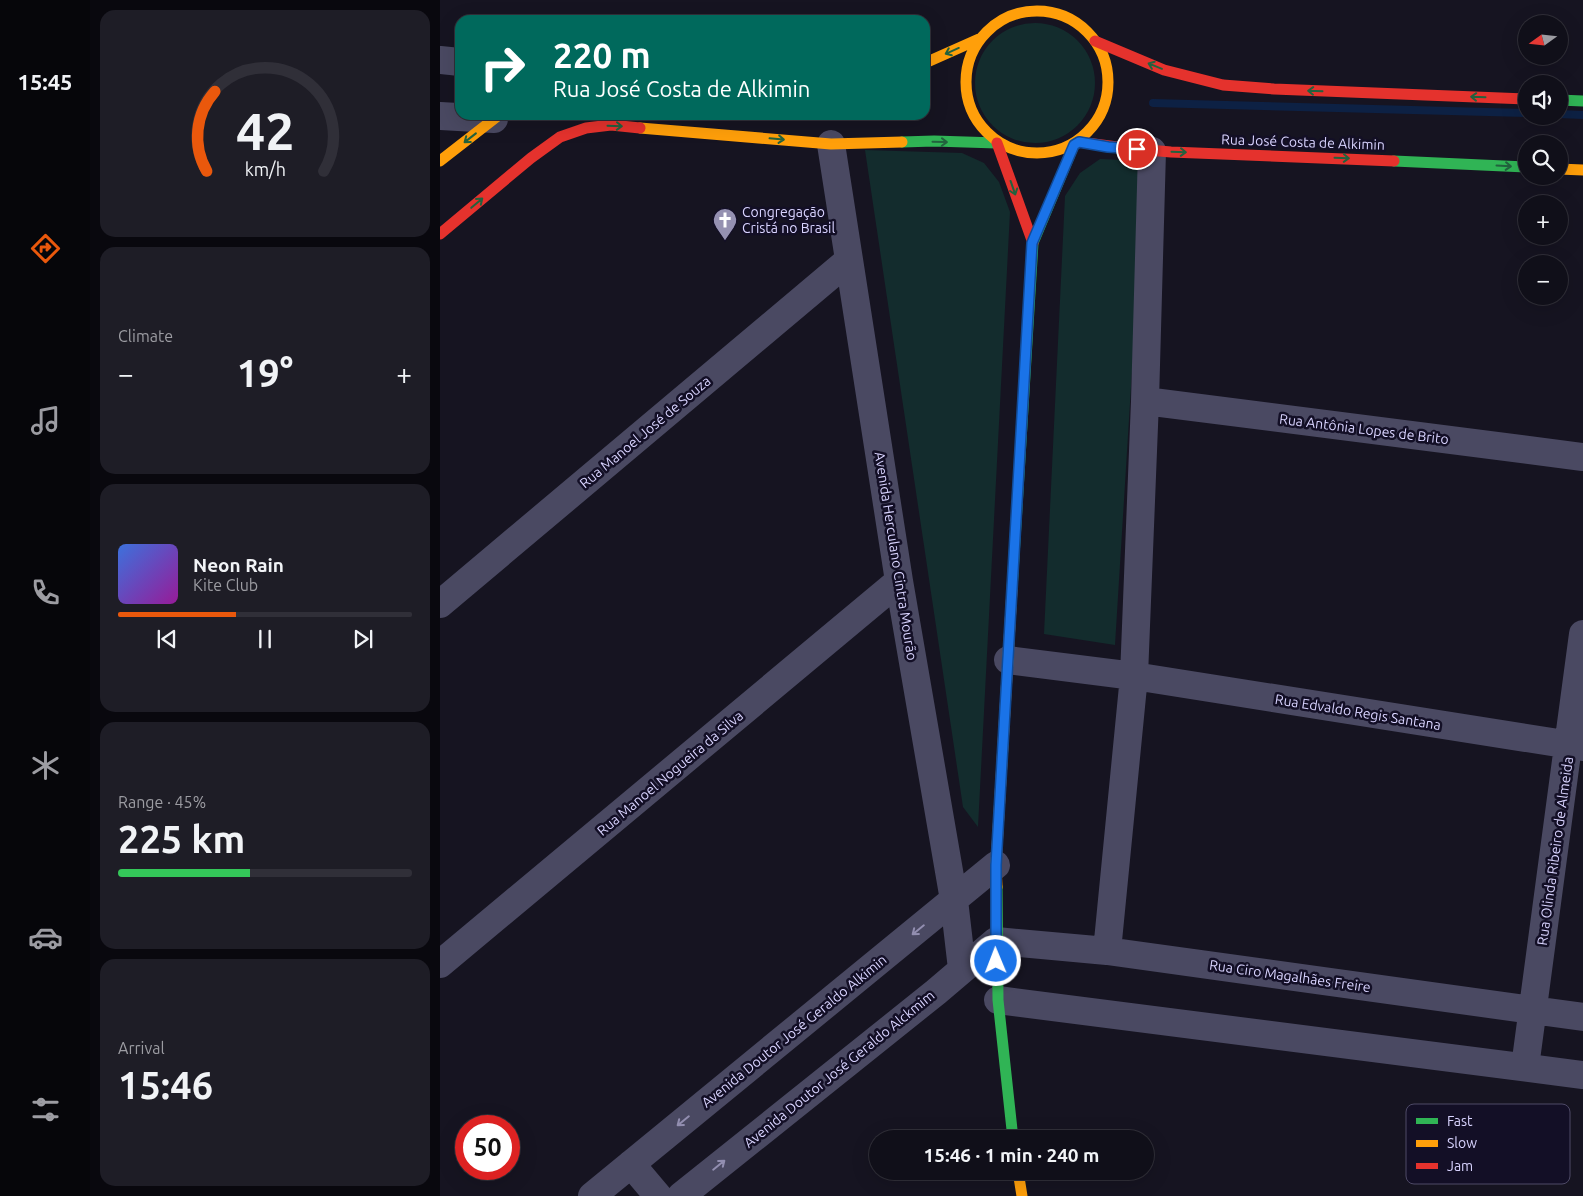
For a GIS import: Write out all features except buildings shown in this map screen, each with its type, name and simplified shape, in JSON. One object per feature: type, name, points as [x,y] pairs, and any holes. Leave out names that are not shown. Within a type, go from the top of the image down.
[{"type":"street","points":[[999,6],[969,58],[966,91],[982,126],[997,142],[1032,243]]},
{"type":"street","points":[[440,234],[531,158],[560,138],[586,128],[611,125],[831,144],[934,141],[997,142],[1027,153],[1046,154],[1076,143],[1092,128],[1107,100],[1109,84],[1107,67],[1101,48],[1074,20],[1055,12],[1034,10],[1014,14],[1001,21],[979,39],[930,61]]},
{"type":"street","points":[[1084,16],[1092,37],[1164,70],[1223,85],[1274,89],[1518,99]]},
{"type":"street","points":[[440,60],[455,62]]},
{"type":"street","points":[[1568,100],[1583,101]]},
{"type":"street","points":[[440,116],[455,116]]},
{"type":"street","points":[[440,161],[493,120]]},
{"type":"street","points":[[1012,1130],[998,1000],[996,865],[1032,243],[1076,143]]},
{"type":"street","name":"Rua José Costa de Alkimin","points":[[1076,143],[1152,151],[1518,167]]},
{"type":"street","name":"Avenida Herculano Cintra Mourão","points":[[831,144],[899,581],[954,900],[962,969]]},
{"type":"street","points":[[1107,951],[1134,676],[1145,401],[1152,151]]},
{"type":"street","points":[[1568,169],[1583,170]]},
{"type":"street","name":"Rua Manoel José de Souza","points":[[440,604],[849,260]]},
{"type":"street","name":"Rua Antônia Lopes de Brito","points":[[1145,401],[1583,457]]},
{"type":"street","name":"Rua Manoel Nogueira da Silva","points":[[440,964],[899,581]]},
{"type":"street","name":"Rua Olinda Ribeiro de Almeida","points":[[1525,1067],[1576,747],[1583,634]]},
{"type":"street","name":"Rua Edvaldo Regis Santana","points":[[1008,660],[1134,676],[1576,747]]},
{"type":"street","name":"Avenida Doutor José Geraldo Alkimin","points":[[592,1196],[996,865]]},
{"type":"street","name":"Rua Ciro Magalhães Freire","points":[[996,941],[1107,951],[1583,1017]]},
{"type":"street","name":"Avenida Doutor José Geraldo Alckmim","points":[[681,1196],[996,941]]},
{"type":"street","points":[[998,1000],[1583,1075]]},
{"type":"street","points":[[632,1164],[658,1196]]},
{"type":"street","points":[[1019,1180],[1022,1196]]},
{"type":"green space","points":[[1035,23],[1047,24],[1058,28],[1068,33],[1077,41],[1085,50],[1090,60],[1094,71],[1094,95],[1090,106],[1085,116],[1077,125],[1068,133],[1058,138],[1047,142],[1035,143],[1023,142],[1012,138],[1002,133],[993,125],[985,116],[980,106],[976,95],[975,83],[976,71],[980,60],[985,50],[993,41],[1002,33],[1012,28],[1023,24]]},
{"type":"green space","points":[[865,150],[962,153],[984,163],[999,182],[1010,212],[978,827],[963,807]]},
{"type":"green space","points":[[1100,159],[1145,161],[1115,645],[1044,634],[1065,196],[1080,173]]},
{"type":"waterway","points":[[1153,103],[1518,113]]},
{"type":"waterway","points":[[1568,114],[1583,115]]},
{"type":"traffic: fast","points":[[1568,100],[1583,101]]},
{"type":"traffic: fast","points":[[902,142],[997,143]]},
{"type":"traffic: fast","points":[[1012,590],[1033,243],[1074,145]]},
{"type":"traffic: fast","points":[[1394,161],[1518,167]]},
{"type":"traffic: fast","points":[[997,887],[998,1000],[1012,1130]]},
{"type":"traffic: slow","points":[[1037,11],[1051,12],[1064,16],[1077,23],[1087,32],[1096,42],[1103,55],[1107,68],[1108,82],[1107,96],[1103,109],[1096,122],[1087,132],[1077,141],[1064,148],[1051,152],[1037,153],[1023,152],[1010,148],[997,141],[987,132],[978,122],[971,109],[967,96],[966,82],[967,68],[971,55],[978,42],[987,32],[997,23],[1010,16],[1023,12],[1037,11]]},
{"type":"traffic: slow","points":[[930,61],[979,39]]},
{"type":"traffic: slow","points":[[440,161],[493,120]]},
{"type":"traffic: slow","points":[[640,128],[831,144],[902,142]]},
{"type":"traffic: slow","points":[[1568,169],[1583,170]]},
{"type":"traffic: slow","points":[[997,887],[996,865],[1012,590]]},
{"type":"traffic: slow","points":[[1019,1180],[1022,1196]]},
{"type":"traffic: jam","points":[[1095,41],[1164,70],[1223,85],[1274,89],[1518,99]]},
{"type":"traffic: jam","points":[[440,234],[531,158],[560,137],[586,128],[611,125],[640,128]]},
{"type":"traffic: jam","points":[[1079,142],[1171,152],[1394,161]]},
{"type":"traffic: jam","points":[[997,143],[1033,243]]},
{"type":"place","name":"Congregação Cristá no Brasil","points":[[725,241]]},
{"type":"route","points":[[996,961],[996,865],[1032,243],[1074,145],[1079,142],[1137,149]]}]
